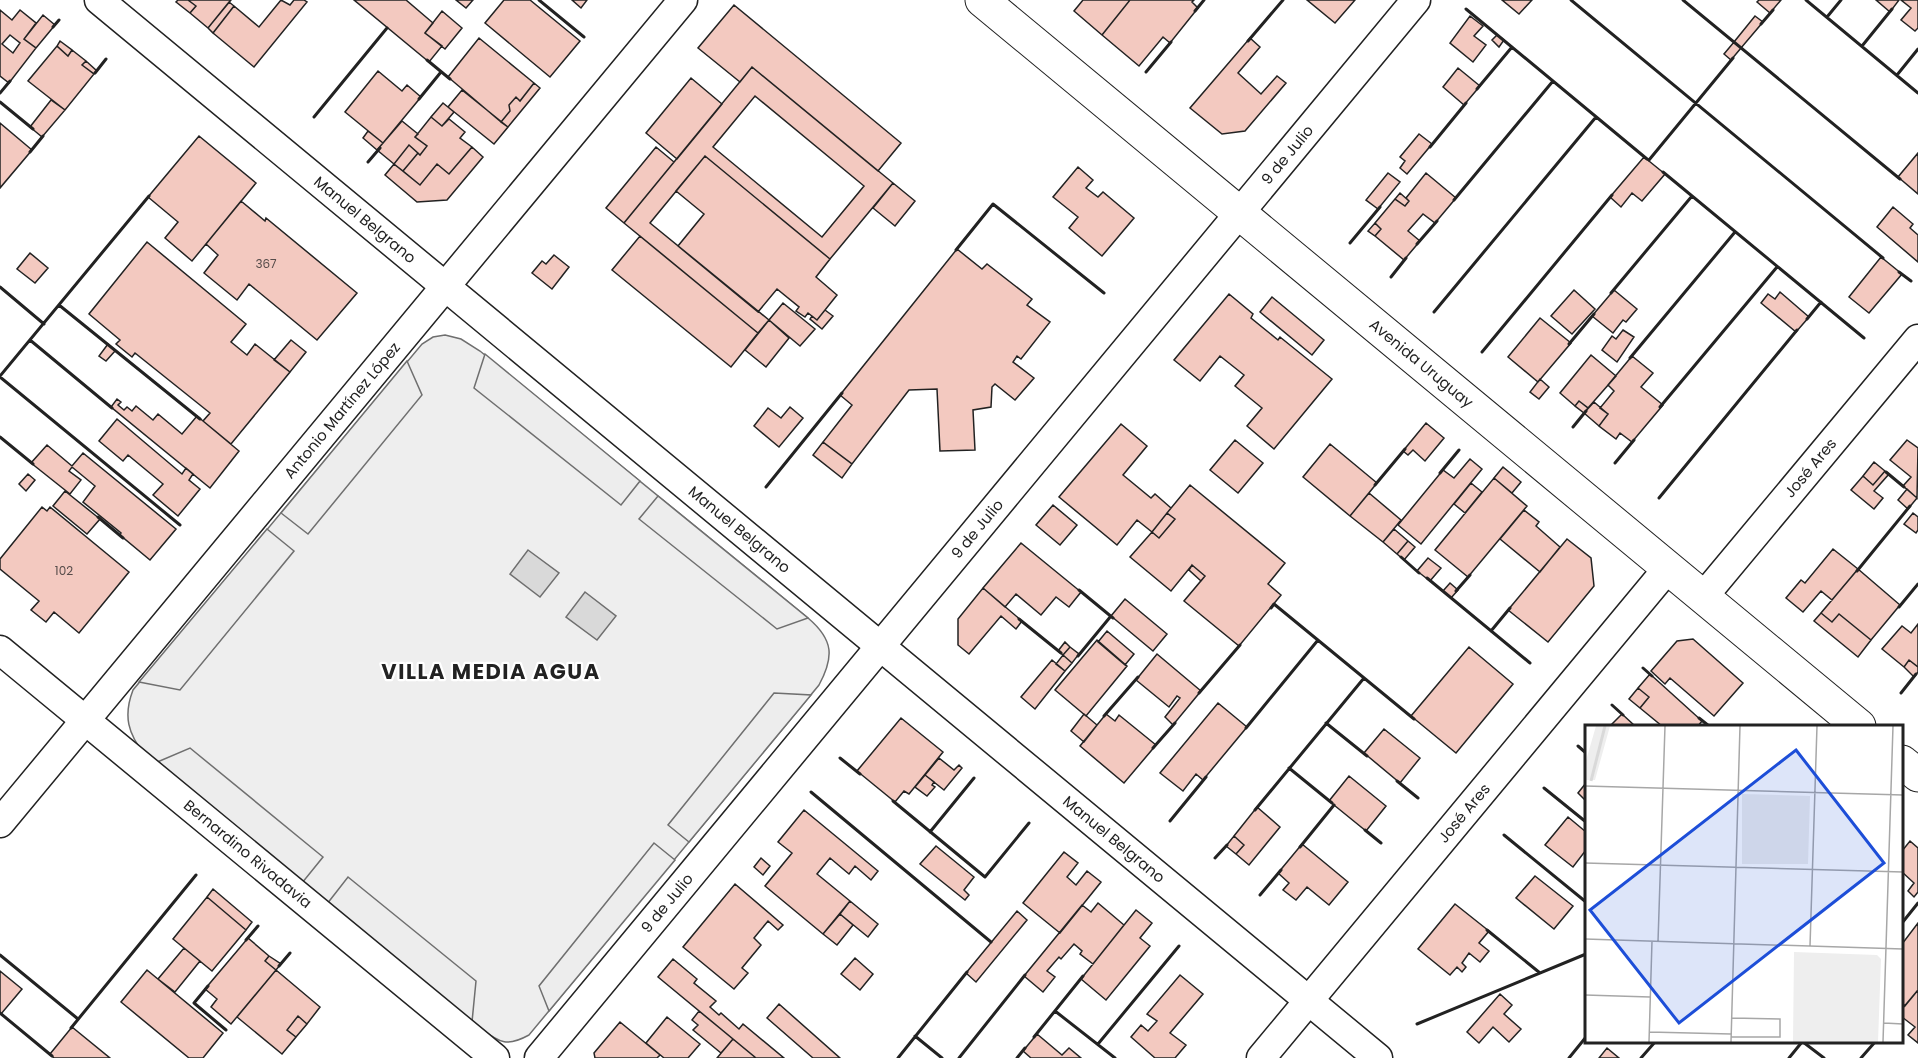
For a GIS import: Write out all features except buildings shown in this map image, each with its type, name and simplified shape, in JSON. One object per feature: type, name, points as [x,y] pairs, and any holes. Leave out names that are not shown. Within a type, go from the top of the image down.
[{"type":"main road","name":"Avenida Uruguay","points":[[982,0],[1858,725]]},
{"type":"main road","points":[[1903,763],[1918,775]]},
{"type":"street","name":"Manuel Belgrano","points":[[99,0],[1378,1058]]},
{"type":"street","name":"Antonio Martínez López","points":[[0,823],[683,0]]},
{"type":"street","name":"9 de Julio","points":[[539,1058],[1416,0]]},
{"type":"street","name":"José Ares","points":[[1703,597],[1918,339]]},
{"type":"street","name":"José Ares","points":[[1261,1058],[1668,568]]},
{"type":"street","name":"Bernardino Rivadavia","points":[[0,650],[495,1058]]},
{"type":"shaded area","points":[[445,335],[461,339],[480,351],[808,618],[823,634],[829,649],[827,666],[819,685],[529,1035],[509,1042],[494,1038],[481,1029],[145,755],[131,732],[128,716],[133,690],[422,344],[433,337]]},
{"type":"shaded area","points":[[485,354],[640,481],[621,505],[474,388]]},
{"type":"shaded area","points":[[407,361],[422,395],[308,534],[281,513]]},
{"type":"shaded area","points":[[658,496],[808,618],[777,629],[639,519]]},
{"type":"shaded area","points":[[267,529],[294,551],[180,690],[139,682]]},
{"type":"shaded area","points":[[528,550],[559,573],[540,597],[510,574]]},
{"type":"shaded area","points":[[585,592],[616,616],[597,640],[566,617]]},
{"type":"shaded area","points":[[774,693],[811,695],[689,842],[668,825]]},
{"type":"shaded area","points":[[190,748],[323,857],[302,883],[155,763]]},
{"type":"shaded area","points":[[654,843],[675,860],[549,1011],[539,986]]},
{"type":"shaded area","points":[[348,877],[476,981],[472,1022],[327,904]]},
{"type":"wall","points":[[539,0],[584,37]]},
{"type":"wall","points":[[1195,11],[1204,0]]},
{"type":"wall","points":[[1248,41],[1283,0]]},
{"type":"wall","points":[[1571,0],[1883,258]]},
{"type":"wall","points":[[1683,0],[1900,179]]},
{"type":"wall","points":[[1806,0],[1918,93]]},
{"type":"wall","points":[[1827,17],[1841,0]]},
{"type":"wall","points":[[1466,9],[1647,159]]},
{"type":"wall","points":[[1862,46],[1892,9]]},
{"type":"wall","points":[[1761,24],[1773,10]]},
{"type":"wall","points":[[53,27],[59,20]]},
{"type":"wall","points":[[314,117],[387,28]]},
{"type":"wall","points":[[1146,72],[1171,42]]},
{"type":"wall","points":[[1477,89],[1512,47]]},
{"type":"wall","points":[[1897,75],[1918,49]]},
{"type":"wall","points":[[1649,160],[1733,58]]},
{"type":"wall","points":[[95,73],[106,59]]},
{"type":"wall","points":[[427,60],[450,79]]},
{"type":"wall","points":[[419,99],[441,72]]},
{"type":"wall","points":[[0,93],[10,81]]},
{"type":"wall","points":[[1454,200],[1553,81]]},
{"type":"wall","points":[[0,102],[33,129]]},
{"type":"wall","points":[[1430,147],[1466,103]]},
{"type":"wall","points":[[1434,312],[1596,117]]},
{"type":"wall","points":[[30,152],[43,136]]},
{"type":"wall","points":[[368,162],[380,148]]},
{"type":"wall","points":[[1663,172],[1864,338]]},
{"type":"wall","points":[[1482,352],[1612,195]]},
{"type":"wall","points":[[0,376],[149,196]]},
{"type":"wall","points":[[1611,293],[1692,196]]},
{"type":"wall","points":[[956,250],[993,204],[1104,293]]},
{"type":"wall","points":[[1350,243],[1380,207]]},
{"type":"wall","points":[[1417,244],[1437,221]]},
{"type":"wall","points":[[1630,358],[1735,232]]},
{"type":"wall","points":[[1391,277],[1406,258]]},
{"type":"wall","points":[[1660,407],[1777,267]]},
{"type":"wall","points":[[1899,272],[1911,281]]},
{"type":"wall","points":[[0,287],[44,324]]},
{"type":"wall","points":[[1807,319],[1821,302]]},
{"type":"wall","points":[[59,305],[200,419]]},
{"type":"wall","points":[[1569,344],[1594,314]]},
{"type":"wall","points":[[1659,498],[1797,330]]},
{"type":"wall","points":[[30,340],[112,408]]},
{"type":"wall","points":[[0,377],[180,525]]},
{"type":"wall","points":[[766,487],[842,393]]},
{"type":"wall","points":[[1573,427],[1586,411]]},
{"type":"wall","points":[[0,437],[33,464]]},
{"type":"wall","points":[[1615,463],[1634,440]]},
{"type":"wall","points":[[1375,485],[1405,449]]},
{"type":"wall","points":[[1440,473],[1459,450]]},
{"type":"wall","points":[[1886,472],[1904,487]]},
{"type":"wall","points":[[1857,571],[1910,506]]},
{"type":"wall","points":[[98,517],[123,538]]},
{"type":"wall","points":[[1401,557],[1419,573]]},
{"type":"wall","points":[[1456,591],[1470,575]]},
{"type":"wall","points":[[1427,578],[1530,663]]},
{"type":"wall","points":[[1899,607],[1918,584]]},
{"type":"wall","points":[[1079,590],[1113,618]]},
{"type":"wall","points":[[1271,608],[1274,604],[1414,719]]},
{"type":"wall","points":[[1491,631],[1510,608]]},
{"type":"wall","points":[[1078,656],[1111,616]]},
{"type":"wall","points":[[1019,619],[1061,653]]},
{"type":"wall","points":[[1246,728],[1318,640]]},
{"type":"wall","points":[[1199,693],[1240,645]]},
{"type":"wall","points":[[1643,668],[1652,676]]},
{"type":"wall","points":[[1901,693],[1916,674]]},
{"type":"wall","points":[[1104,716],[1138,677]]},
{"type":"wall","points":[[1255,810],[1364,678]]},
{"type":"wall","points":[[1612,705],[1623,715]]},
{"type":"wall","points":[[1699,718],[1708,725]]},
{"type":"wall","points":[[1153,748],[1175,723]]},
{"type":"wall","points":[[1326,723],[1367,756]]},
{"type":"wall","points":[[1578,746],[1585,752]]},
{"type":"wall","points":[[840,758],[860,774]]},
{"type":"wall","points":[[1289,768],[1332,803]]},
{"type":"wall","points":[[1170,821],[1206,777]]},
{"type":"wall","points":[[930,832],[974,778]]},
{"type":"wall","points":[[1397,781],[1418,798]]},
{"type":"wall","points":[[1544,788],[1585,821]]},
{"type":"wall","points":[[811,792],[991,942]]},
{"type":"wall","points":[[893,801],[985,877],[1029,823]]},
{"type":"wall","points":[[1300,847],[1334,805]]},
{"type":"wall","points":[[1365,830],[1381,843]]},
{"type":"wall","points":[[1504,835],[1585,901]]},
{"type":"wall","points":[[1215,858],[1227,845]]},
{"type":"wall","points":[[1260,895],[1281,870]]},
{"type":"wall","points":[[71,1028],[196,875]]},
{"type":"wall","points":[[1903,922],[1918,903]]},
{"type":"wall","points":[[246,940],[258,926]]},
{"type":"wall","points":[[1487,930],[1540,973]]},
{"type":"wall","points":[[1098,1044],[1179,946]]},
{"type":"wall","points":[[279,966],[290,953]]},
{"type":"wall","points":[[1417,1024],[1585,954]]},
{"type":"wall","points":[[0,955],[78,1019]]},
{"type":"wall","points":[[898,1058],[967,972]]},
{"type":"wall","points":[[959,1058],[1025,975]]},
{"type":"wall","points":[[1034,1037],[1083,976]]},
{"type":"wall","points":[[208,986],[194,1003],[226,1030]]},
{"type":"wall","points":[[1055,1011],[1115,1058]]},
{"type":"wall","points":[[0,1013],[52,1056]]},
{"type":"wall","points":[[915,1036],[942,1058]]},
{"type":"wall","points":[[1569,1058],[1585,1038]]},
{"type":"wall","points":[[1641,1058],[1654,1043]]},
{"type":"wall","points":[[1789,1058],[1801,1043]]},
{"type":"wall","points":[[1804,1043],[1824,1058]]},
{"type":"wall","points":[[1861,1058],[1874,1043]]},
{"type":"wall","points":[[1017,1058],[1025,1048]]},
{"type":"district","name":"VILLA MEDIA AGUA","points":[[491,672]]}]
